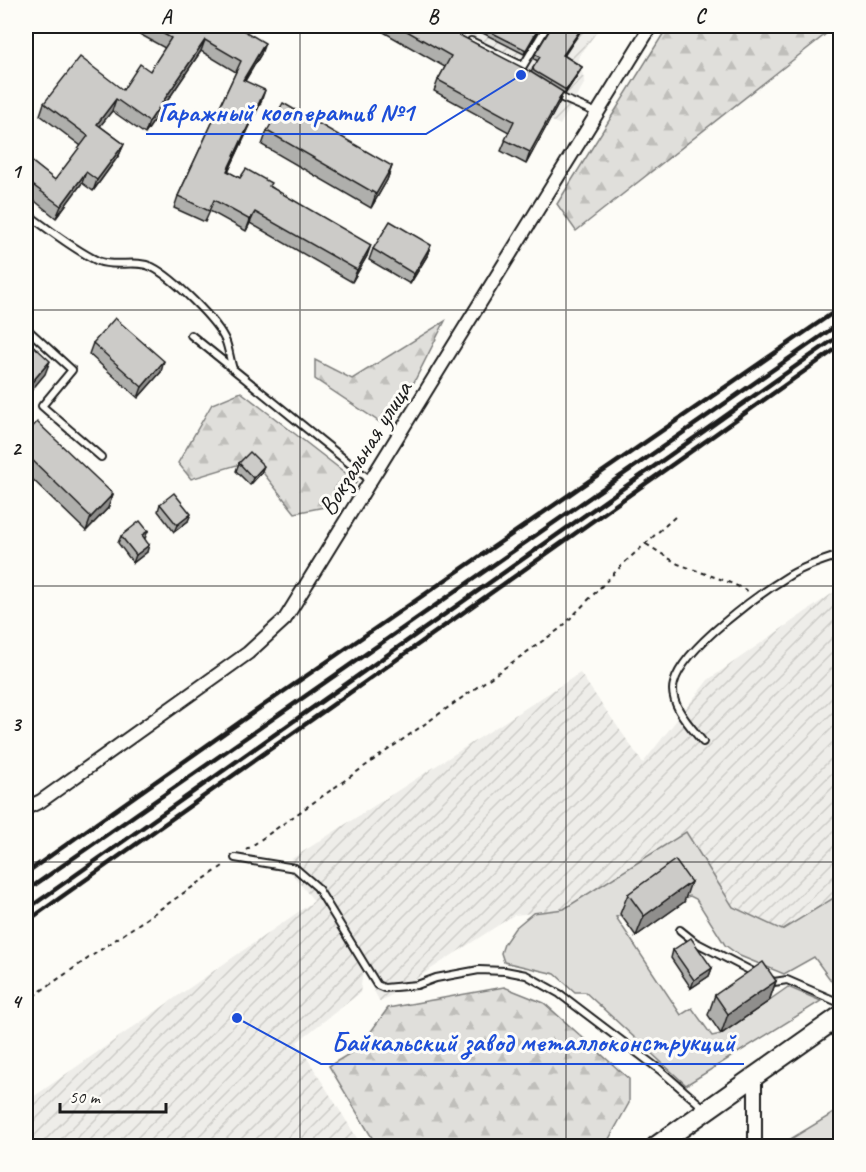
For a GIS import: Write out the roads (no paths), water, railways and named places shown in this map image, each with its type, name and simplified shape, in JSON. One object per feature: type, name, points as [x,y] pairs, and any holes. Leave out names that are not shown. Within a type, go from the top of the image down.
[{"type":"main road","points":[[657,1146],[840,1016]]},
{"type":"street","name":"Вокзальная улица","points":[[26,808],[41,801],[248,654],[285,619],[651,26]]},
{"type":"street","points":[[755,1077],[755,1146]]},
{"type":"lane","points":[[463,37],[524,69],[547,26]]},
{"type":"lane","points":[[545,89],[562,99],[597,113]]},
{"type":"lane","points":[[26,213],[100,261],[152,267],[198,305],[216,326],[225,341],[233,369]]},
{"type":"lane","points":[[26,328],[72,370],[42,406],[101,457]]},
{"type":"lane","points":[[191,335],[371,480]]},
{"type":"lane","points":[[702,742],[677,710],[673,684],[684,663],[711,634],[759,596],[791,574],[840,555]]},
{"type":"lane","points":[[235,858],[295,868],[317,887],[377,985],[384,988],[417,985],[436,978],[479,970],[526,975],[560,994],[660,1070],[707,1111]]},
{"type":"lane","points":[[680,930],[695,942],[774,982],[787,981],[840,1003]]},
{"type":"railway","points":[[26,873],[264,705],[840,308]]},
{"type":"railway","points":[[26,891],[840,323]]},
{"type":"railway","points":[[26,910],[840,335]]},
{"type":"railway","points":[[26,922],[840,346]]},
{"type":"place","name":"Гаражный кооператив №1","points":[[521,75]]},
{"type":"place","name":"Байкальский завод металлоконструкций","points":[[237,1018]]}]
